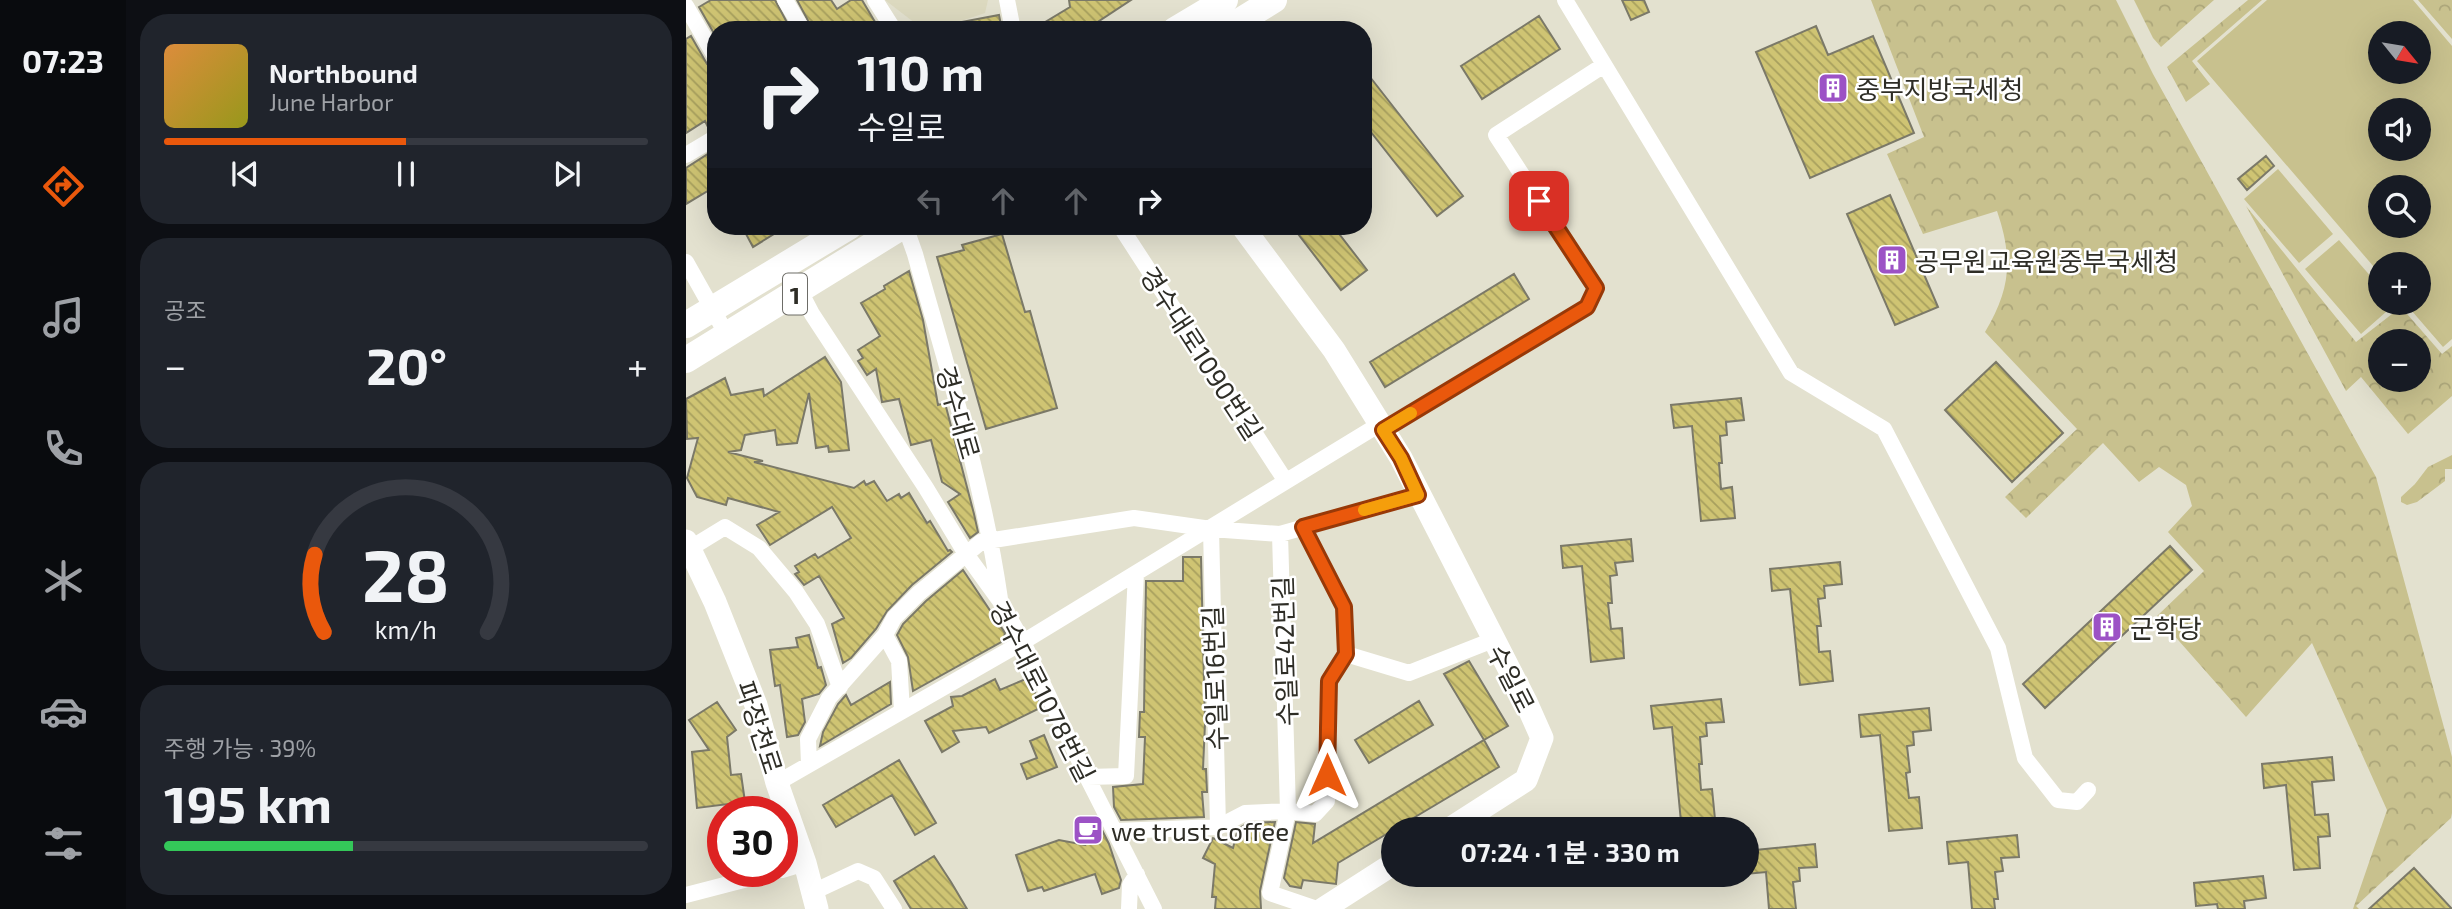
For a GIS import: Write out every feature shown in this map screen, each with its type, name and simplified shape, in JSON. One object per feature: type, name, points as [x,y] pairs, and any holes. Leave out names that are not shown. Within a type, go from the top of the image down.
[{"type":"main road","points":[[1190,21],[1225,0]]},
{"type":"main road","points":[[1240,21],[1274,0]]},
{"type":"main road","name":"1","points":[[686,325],[835,235]]},
{"type":"main road","name":"경수대로","points":[[686,360],[889,235]]},
{"type":"street","points":[[785,0],[798,21]]},
{"type":"street","points":[[875,0],[885,21]]},
{"type":"street","points":[[1007,0],[1011,21]]},
{"type":"street","points":[[1565,0],[1791,373],[1884,429],[1998,648],[2025,758],[2057,800],[2077,802],[2088,790]]},
{"type":"street","points":[[687,2],[707,41]]},
{"type":"street","points":[[777,783],[1023,642],[1210,529],[1285,480],[1382,427],[1587,307],[1596,288],[1496,135],[1604,65]]},
{"type":"street","points":[[686,155],[707,142]]},
{"type":"street","name":"경수대로","points":[[907,235],[919,267],[979,482],[1000,601]]},
{"type":"street","name":"경수대로1090번길","points":[[1125,235],[1285,480]]},
{"type":"street","name":"수일로","points":[[1249,235],[1334,350],[1401,458],[1542,738],[1526,780],[1468,817]]},
{"type":"street","points":[[686,262],[727,335]]},
{"type":"street","name":"경수대로1078번길","points":[[800,290],[812,314],[966,554],[1000,601],[1023,642],[1154,909]]},
{"type":"street","points":[[809,765],[808,739],[829,698],[885,635],[894,618],[919,593],[981,542],[1134,518],[1210,529],[1280,534],[1418,495]]},
{"type":"street","name":"파장천로","points":[[815,901],[805,863],[777,783],[756,705],[715,602],[687,547],[725,527],[759,548],[796,592],[817,624],[840,687]]},
{"type":"street","name":"수일로42번길","points":[[1288,811],[1315,814],[1327,801],[1329,681],[1346,654],[1344,607],[1303,527]]},
{"type":"street","name":"수일로16번길","points":[[1210,529],[1218,827]]},
{"type":"street","name":"수일로42번길","points":[[1280,534],[1288,811],[1270,893],[1317,909]]},
{"type":"street","points":[[1087,777],[1126,776],[1136,573]]},
{"type":"street","points":[[885,635],[899,661],[902,711]]},
{"type":"street","points":[[1346,654],[1409,673],[1493,640]]},
{"type":"street","points":[[1115,831],[1218,827],[1245,813],[1288,811]]},
{"type":"street","points":[[798,865],[805,863]]},
{"type":"street","points":[[815,901],[858,871],[874,878],[894,909]]},
{"type":"street","points":[[1322,909],[1381,872]]},
{"type":"street","points":[[1129,909],[1130,886],[1137,874]]},
{"type":"street","points":[[686,895],[717,887]]},
{"type":"shaded area","points":[[885,0],[988,0],[985,13],[961,21],[912,21]]},
{"type":"green space","points":[[1871,0],[2116,0],[2153,74],[2376,477],[2452,757],[2452,813],[2451,818],[2356,906],[2359,909],[2353,909],[2387,810],[2312,643],[2246,717],[2157,616],[2204,571],[2168,532],[2192,506],[2186,485],[2159,467],[2139,482],[2103,443],[2026,518],[2005,497],[2077,429],[1985,332],[2000,302],[2007,273],[2006,244],[1997,211],[1923,234],[1887,154],[1924,137]]},
{"type":"green space","points":[[2134,0],[2214,0],[2161,47],[2153,38]]},
{"type":"green space","points":[[2248,0],[2262,0],[2192,61],[2210,84],[2186,102],[2167,67]]},
{"type":"green space","points":[[2267,0],[2413,0],[2431,21],[2368,21],[2368,84],[2431,84],[2431,21],[2452,46],[2452,339],[2443,347],[2431,333],[2431,329],[2427,329],[2415,315],[2431,315],[2431,252],[2368,252],[2368,260],[2197,61]]},
{"type":"green space","points":[[2418,0],[2452,0],[2452,39]]},
{"type":"green space","points":[[2278,169],[2333,234],[2299,263],[2244,199]]},
{"type":"green space","points":[[2246,206],[2356,342],[2368,333],[2368,385],[2361,377],[2346,391]]},
{"type":"green space","points":[[2339,240],[2368,273],[2368,315],[2383,315],[2361,334],[2305,269]]},
{"type":"green space","points":[[2391,315],[2408,315],[2420,329],[2373,329]]},
{"type":"green space","points":[[2431,341],[2442,354],[2452,346],[2452,396],[2408,434],[2373,392],[2431,392]]},
{"type":"green space","points":[[2452,455],[2452,469],[2445,469],[2445,481],[2417,502],[2407,505],[2401,502],[2401,497],[2428,467]]},
{"type":"building","points":[[711,0],[775,0],[786,21],[707,21],[699,7]]},
{"type":"building","points":[[797,0],[831,0],[837,9],[851,0],[862,0],[874,21],[808,21]]},
{"type":"building","points":[[1069,0],[1131,0],[1099,21],[1047,21],[1070,7]]},
{"type":"building","points":[[1622,0],[1644,0],[1649,12],[1631,20]]},
{"type":"building","points":[[999,15],[1000,21],[967,21]]},
{"type":"building","points":[[1539,16],[1560,49],[1482,99],[1461,66]]},
{"type":"building","name":"중부지방국세청","points":[[1816,26],[1828,55],[1873,36],[1914,133],[1810,178],[1756,52]]},
{"type":"building","points":[[691,36],[707,64],[707,125],[705,121],[686,133],[686,39]]},
{"type":"building","points":[[1372,80],[1463,196],[1437,216],[1372,133]]},
{"type":"building","points":[[707,155],[707,191],[686,204],[686,168]]},
{"type":"building","points":[[2266,156],[2274,166],[2247,190],[2238,179]]},
{"type":"building","name":"공무원교육원중부국세청","points":[[1890,195],[1938,307],[1895,325],[1847,214]]},
{"type":"building","points":[[747,235],[772,235],[753,247]]},
{"type":"building","points":[[1002,235],[1025,312],[1030,311],[1057,408],[986,429],[937,257],[964,250],[962,245]]},
{"type":"building","points":[[1299,235],[1340,235],[1367,270],[1341,290]]},
{"type":"building","points":[[909,271],[923,320],[938,405],[945,403],[974,514],[978,532],[970,538],[948,502],[960,494],[942,482],[931,440],[911,445],[899,399],[882,402],[876,369],[867,375],[858,361],[863,358],[858,350],[880,336],[861,303]]},
{"type":"building","points":[[1514,274],[1529,299],[1385,387],[1370,362]]},
{"type":"building","points":[[825,357],[841,382],[849,450],[829,452],[828,446],[816,448],[809,393],[797,443],[777,445],[775,430],[745,435],[741,450],[728,452],[763,461],[754,462],[854,488],[864,481],[866,485],[874,481],[887,501],[899,494],[901,498],[909,493],[927,523],[930,521],[948,551],[952,552],[912,585],[887,611],[876,629],[851,658],[843,663],[832,624],[844,618],[819,576],[804,585],[795,574],[799,572],[795,566],[815,554],[818,558],[851,538],[832,507],[770,545],[757,525],[779,512],[728,498],[726,505],[697,497],[687,478],[698,438],[687,439],[686,399],[725,378],[731,395],[763,389],[764,396]]},
{"type":"building","points":[[1996,362],[2063,433],[2012,482],[1945,410]]},
{"type":"building","points":[[1741,398],[1744,420],[1726,422],[1727,435],[1720,436],[1721,489],[1732,487],[1735,518],[1701,521],[1692,426],[1674,428],[1671,405]]},
{"type":"building","points":[[1631,539],[1633,561],[1615,563],[1617,575],[1610,576],[1612,603],[1608,603],[1611,629],[1622,628],[1624,658],[1591,662],[1582,566],[1563,568],[1561,546]]},
{"type":"building","name":"군학당","points":[[2170,546],[2192,570],[2045,708],[2023,684]]},
{"type":"building","points":[[1183,557],[1201,557],[1205,723],[1203,769],[1206,769],[1207,792],[1202,792],[1204,817],[1121,820],[1114,807],[1113,787],[1143,784],[1145,737],[1139,737],[1140,712],[1144,712],[1146,581],[1183,581]]},
{"type":"building","points":[[1840,562],[1842,584],[1824,586],[1825,598],[1818,599],[1821,626],[1817,626],[1819,652],[1830,651],[1833,681],[1800,685],[1790,589],[1772,591],[1770,569]]},
{"type":"building","points":[[963,570],[1005,633],[1003,641],[913,691],[908,657],[897,635],[903,624],[926,601]]},
{"type":"building","points":[[809,635],[818,668],[821,667],[826,685],[819,694],[802,699],[805,722],[798,735],[787,737],[780,685],[775,686],[770,650],[798,647],[796,638]]},
{"type":"building","points":[[1469,661],[1508,726],[1484,740],[1444,674]]},
{"type":"building","points":[[1028,678],[1042,707],[989,733],[986,727],[953,731],[959,742],[942,752],[925,721],[953,706],[951,697],[962,696],[995,679],[1000,690]]},
{"type":"building","points":[[890,682],[891,704],[820,746],[823,732],[846,695],[851,705]]},
{"type":"building","points":[[1721,699],[1724,722],[1706,723],[1707,736],[1700,737],[1701,790],[1712,789],[1715,817],[1681,817],[1672,727],[1654,729],[1651,706]]},
{"type":"building","points":[[1419,701],[1433,725],[1369,763],[1355,740]]},
{"type":"building","points":[[717,702],[736,730],[727,737],[731,775],[741,774],[744,796],[707,796],[707,807],[697,808],[692,752],[709,750],[689,720]]},
{"type":"building","points":[[1929,708],[1931,730],[1913,732],[1914,745],[1907,746],[1909,798],[1919,797],[1922,828],[1889,831],[1880,735],[1861,737],[1859,715]]},
{"type":"building","points":[[1044,735],[1057,767],[1027,779],[1021,764],[1037,758],[1030,741]]},
{"type":"building","points":[[1484,740],[1499,767],[1415,817],[1381,817],[1381,837],[1338,863],[1336,884],[1303,880],[1301,888],[1290,886],[1284,878],[1296,822],[1315,824],[1313,843]]},
{"type":"building","points":[[2332,757],[2334,780],[2312,782],[2315,815],[2328,814],[2330,836],[2318,837],[2320,868],[2294,870],[2286,785],[2264,788],[2262,764]]},
{"type":"building","points":[[899,760],[936,823],[915,835],[892,795],[836,827],[823,805]]},
{"type":"building","points":[[1275,822],[1260,891],[1261,909],[1215,909],[1216,897],[1212,897],[1215,864],[1203,858],[1213,838],[1233,848],[1238,829],[1248,823]]},
{"type":"building","points":[[1100,826],[1121,880],[1119,888],[1102,894],[1095,874],[1044,891],[1042,887],[1028,891],[1016,855],[1059,840],[1085,845],[1081,833]]},
{"type":"building","points":[[2017,835],[2019,857],[2001,858],[2003,871],[1995,872],[1998,899],[1994,899],[1995,909],[1972,909],[1968,862],[1949,864],[1947,842]]},
{"type":"building","points":[[1815,844],[1817,867],[1799,868],[1800,881],[1793,882],[1796,909],[1769,909],[1766,872],[1759,873],[1759,850]]},
{"type":"building","points":[[934,856],[967,909],[911,909],[894,881]]},
{"type":"building","points":[[2414,868],[2452,909],[2369,909]]},
{"type":"building","points":[[2263,876],[2266,898],[2244,901],[2245,909],[2218,909],[2217,904],[2196,906],[2194,883]]},
{"type":"slow traffic","points":[[1364,510],[1418,495],[1401,458],[1383,430],[1411,413]]},
{"type":"place","name":"중부지방국세청","points":[[1833,88]]},
{"type":"place","name":"공무원교육원중부국세청","points":[[1892,260]]},
{"type":"place","name":"군학당","points":[[2107,627]]},
{"type":"place","name":"we trust coffee","points":[[1088,830]]},
{"type":"route","points":[[1327,775],[1329,681],[1346,654],[1344,607],[1303,527],[1418,495],[1401,458],[1383,430],[1587,307],[1596,288],[1539,201]]}]
